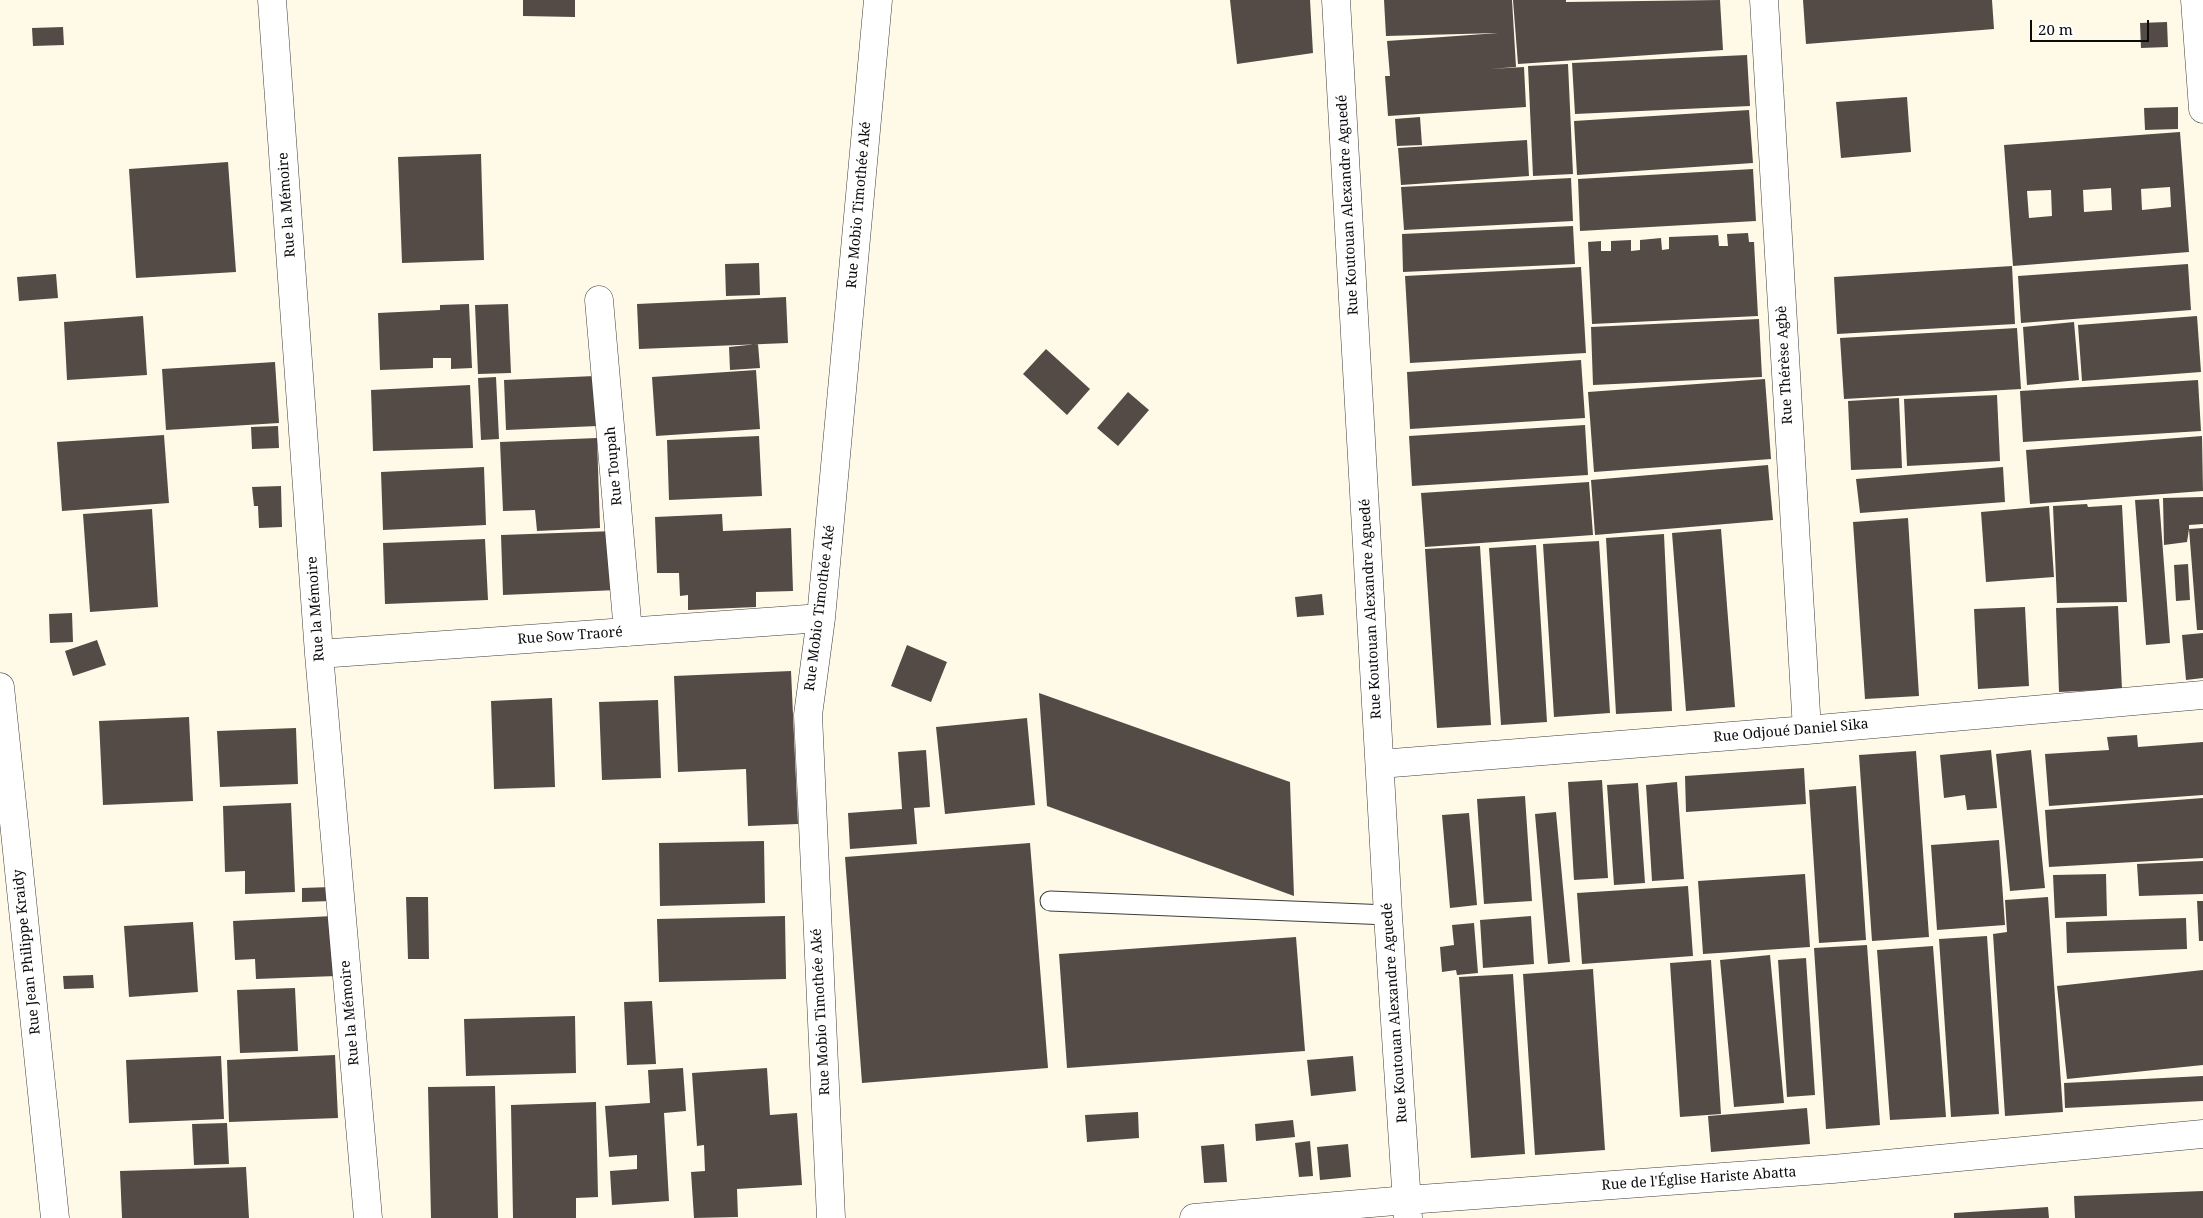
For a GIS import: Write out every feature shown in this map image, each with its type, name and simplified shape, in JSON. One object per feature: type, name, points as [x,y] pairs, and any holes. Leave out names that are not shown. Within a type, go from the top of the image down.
[{"type":"street","name":"Rue la Mémoire","points":[[272,0],[319,654],[368,1218]]},
{"type":"street","name":"Rue Mobio Timothée Aké","points":[[831,1218],[808,715],[821,618],[878,0]]},
{"type":"street","name":"Rue Koutouan Alexandre Aguedé","points":[[1336,0],[1388,915],[1407,1209]]},
{"type":"street","name":"Rue Thérèse Agbè","points":[[1764,0],[1807,730]]},
{"type":"street","points":[[2195,0],[2203,109]]},
{"type":"street","name":"Rue Toupah","points":[[599,300],[628,632]]},
{"type":"street","name":"Rue Sow Traoré","points":[[319,654],[821,618]]},
{"type":"street","name":"Rue Jean Philippe Kraidy","points":[[0,687],[55,1218]]},
{"type":"street","name":"Rue Odjoué Daniel Sika","points":[[1380,764],[1807,730],[2203,694]]},
{"type":"street","name":"Rue de l'Église Hariste Abatta","points":[[1194,1218],[1407,1209],[2203,1134]]},
{"type":"lane","points":[[1050,901],[1388,915]]},
{"type":"building","points":[[523,0],[575,0],[575,17],[523,16]]},
{"type":"building","points":[[1230,0],[1310,0],[1313,53],[1237,64]]},
{"type":"building","points":[[1384,0],[1512,0],[1516,67],[1490,69],[1524,67],[1526,107],[1388,116],[1385,76],[1390,76],[1387,41],[1498,33],[1386,36]]},
{"type":"building","points":[[1513,0],[1566,0],[1566,2],[1720,0],[1723,50],[1518,64]]},
{"type":"building","points":[[1803,0],[1992,0],[1994,29],[1806,44]]},
{"type":"building","points":[[2167,22],[2168,47],[2141,48],[2140,23]]},
{"type":"building","points":[[63,27],[64,45],[33,46],[32,28]]},
{"type":"building","points":[[1747,55],[1750,106],[1575,114],[1572,63]]},
{"type":"building","points":[[1568,64],[1573,174],[1533,176],[1528,66]]},
{"type":"building","points":[[1907,97],[1911,152],[1841,158],[1836,102]]},
{"type":"building","points":[[2178,107],[2178,129],[2145,130],[2144,108]]},
{"type":"building","points":[[1749,110],[1753,163],[1577,175],[1574,121]]},
{"type":"building","points":[[1420,117],[1422,145],[1397,146],[1395,119]]},
{"type":"building","points":[[2180,132],[2189,252],[2013,266],[2004,145]],"holes":[[[2170,187],[2171,207],[2142,210],[2141,189]],[[2111,188],[2112,210],[2084,212],[2083,190]],[[2051,190],[2052,216],[2029,218],[2027,191]]]},
{"type":"building","points":[[1527,140],[1529,176],[1401,185],[1398,148]]},
{"type":"building","points":[[481,154],[484,260],[402,263],[398,157]]},
{"type":"building","points":[[228,162],[236,272],[136,278],[129,169]]},
{"type":"building","points":[[1753,169],[1756,221],[1580,231],[1578,179]]},
{"type":"building","points":[[1571,178],[1573,221],[1404,230],[1401,187]]},
{"type":"building","points":[[1573,226],[1575,264],[1403,272],[1402,234]]},
{"type":"building","points":[[1748,233],[1749,242],[1754,242],[1758,316],[1592,324],[1588,242],[1601,241],[1601,251],[1611,251],[1611,241],[1631,240],[1631,251],[1640,250],[1640,240],[1661,238],[1662,250],[1669,249],[1669,237],[1718,235],[1719,246],[1728,246],[1727,234]]},
{"type":"building","points":[[759,263],[760,295],[726,296],[725,264]]},
{"type":"building","points":[[2188,264],[2191,310],[2021,323],[2018,276]]},
{"type":"building","points":[[2012,266],[2015,324],[1837,334],[1834,277]]},
{"type":"building","points":[[1581,267],[1586,353],[1410,363],[1405,276]]},
{"type":"building","points":[[56,274],[58,298],[19,301],[17,277]]},
{"type":"building","points":[[786,297],[788,343],[639,349],[637,304]]},
{"type":"building","points":[[469,304],[472,368],[451,369],[451,358],[433,358],[433,368],[380,370],[378,313],[440,310],[440,305]]},
{"type":"building","points":[[508,304],[511,373],[478,374],[475,305]]},
{"type":"building","points":[[143,316],[147,375],[67,380],[64,322]]},
{"type":"building","points":[[2197,316],[2201,372],[2082,381],[2078,325]]},
{"type":"building","points":[[1759,319],[1762,377],[1593,385],[1591,327]]},
{"type":"building","points":[[2074,322],[2079,380],[2027,385],[2023,327]]},
{"type":"building","points":[[2017,328],[2021,389],[1844,399],[1840,338]]},
{"type":"building","points":[[758,344],[760,368],[730,370],[729,347]]},
{"type":"building","points":[[1046,349],[1090,389],[1067,415],[1023,374]]},
{"type":"building","points":[[1581,360],[1585,418],[1410,429],[1407,372]]},
{"type":"building","points":[[275,362],[279,423],[166,430],[162,369]]},
{"type":"building","points":[[756,370],[760,429],[656,436],[652,377]]},
{"type":"building","points":[[595,376],[597,426],[506,430],[504,380]]},
{"type":"building","points":[[496,377],[499,439],[481,440],[478,378]]},
{"type":"building","points":[[1765,379],[1771,459],[1594,472],[1588,392]]},
{"type":"building","points":[[2198,380],[2201,431],[2023,442],[2020,391]]},
{"type":"building","points":[[470,385],[473,448],[373,451],[371,390]]},
{"type":"building","points":[[1128,392],[1149,410],[1118,446],[1097,428]]},
{"type":"building","points":[[1997,395],[2000,461],[1907,466],[1904,399]]},
{"type":"building","points":[[1899,398],[1902,468],[1851,470],[1848,401]]},
{"type":"building","points":[[1585,425],[1588,475],[1412,486],[1409,436]]},
{"type":"building","points":[[278,426],[279,448],[252,449],[251,427]]},
{"type":"building","points":[[164,435],[169,503],[62,511],[57,442]]},
{"type":"building","points":[[759,436],[762,496],[669,500],[667,440]]},
{"type":"building","points":[[2202,436],[2203,491],[2030,504],[2026,450]]},
{"type":"building","points":[[597,438],[600,528],[537,531],[535,510],[503,511],[500,442]]},
{"type":"building","points":[[1768,465],[1773,520],[1595,535],[1591,480]]},
{"type":"building","points":[[484,467],[486,525],[383,530],[381,472]]},
{"type":"building","points":[[2003,467],[2005,502],[1860,513],[1856,479]]},
{"type":"building","points":[[1589,482],[1593,535],[1425,547],[1421,493]]},
{"type":"building","points":[[281,486],[282,527],[259,528],[258,506],[254,506],[252,487]]},
{"type":"building","points":[[2203,497],[2203,524],[2189,525],[2187,542],[2164,545],[2163,498]]},
{"type":"building","points":[[2159,499],[2170,643],[2146,645],[2135,500]]},
{"type":"building","points":[[2087,504],[2088,507],[2122,505],[2127,602],[2057,603],[2053,506]]},
{"type":"building","points":[[2049,506],[2054,577],[1986,582],[1981,512]]},
{"type":"building","points":[[152,509],[158,607],[90,612],[83,514]]},
{"type":"building","points":[[722,514],[723,531],[791,528],[793,591],[756,592],[756,607],[688,610],[688,595],[680,596],[679,573],[657,573],[655,517]]},
{"type":"building","points":[[1908,518],[1919,696],[1865,699],[1853,522]]},
{"type":"building","points":[[2203,528],[2203,630],[2197,630],[2189,529]]},
{"type":"building","points":[[1721,529],[1735,707],[1686,711],[1672,533]]},
{"type":"building","points":[[615,531],[617,590],[503,595],[501,535]]},
{"type":"building","points":[[1664,534],[1672,711],[1616,714],[1606,538]]},
{"type":"building","points":[[485,539],[488,600],[385,604],[383,543]]},
{"type":"building","points":[[1599,541],[1610,713],[1554,717],[1543,544]]},
{"type":"building","points":[[1536,545],[1547,722],[1501,725],[1489,548]]},
{"type":"building","points":[[1480,546],[1491,725],[1437,728],[1425,549]]},
{"type":"building","points":[[2188,564],[2190,600],[2176,601],[2174,565]]},
{"type":"building","points":[[1322,594],[1324,615],[1297,617],[1295,597]]},
{"type":"building","points":[[2118,606],[2122,689],[2059,692],[2056,608]]},
{"type":"building","points":[[2025,607],[2029,686],[1978,689],[1974,609]]},
{"type":"building","points":[[72,613],[73,642],[50,643],[49,614]]},
{"type":"building","points":[[2203,633],[2203,678],[2186,680],[2182,635]]},
{"type":"building","points":[[97,640],[106,665],[73,676],[65,651]]},
{"type":"building","points":[[907,645],[947,662],[931,702],[891,686]]},
{"type":"building","points":[[791,671],[798,824],[748,826],[746,769],[678,772],[674,676]]},
{"type":"building","points":[[1039,693],[1290,782],[1294,896],[1047,806]]},
{"type":"building","points":[[552,698],[555,787],[494,789],[491,701]]},
{"type":"building","points":[[658,700],[661,778],[602,780],[599,702]]},
{"type":"building","points":[[189,717],[193,801],[103,805],[99,721]]},
{"type":"building","points":[[1027,718],[1035,805],[945,814],[936,727]]},
{"type":"building","points":[[296,728],[298,784],[220,787],[217,731]]},
{"type":"building","points":[[2137,735],[2138,747],[2203,742],[2203,795],[2049,806],[2045,754],[2109,750],[2107,737]]},
{"type":"building","points":[[926,750],[930,807],[914,808],[917,844],[850,849],[848,813],[902,809],[898,752]]},
{"type":"building","points":[[1991,750],[1997,808],[1967,810],[1965,795],[1944,798],[1940,755]]},
{"type":"building","points":[[2031,750],[2045,888],[2010,891],[1996,754]]},
{"type":"building","points":[[1916,751],[1929,937],[1872,941],[1859,755]]},
{"type":"building","points":[[1804,768],[1806,804],[1686,812],[1685,776]]},
{"type":"building","points":[[1602,780],[1608,878],[1574,880],[1568,782]]},
{"type":"building","points":[[1677,782],[1684,879],[1652,881],[1646,785]]},
{"type":"building","points":[[1638,783],[1645,883],[1614,885],[1607,785]]},
{"type":"building","points":[[1856,786],[1866,940],[1819,943],[1809,790]]},
{"type":"building","points":[[1525,796],[1532,901],[1484,904],[1477,799]]},
{"type":"building","points":[[2203,798],[2203,858],[2049,867],[2045,810]]},
{"type":"building","points":[[291,803],[295,892],[245,894],[245,871],[225,872],[223,806]]},
{"type":"building","points":[[1556,812],[1570,962],[1548,964],[1535,814]]},
{"type":"building","points":[[1469,813],[1477,905],[1450,908],[1442,815]]},
{"type":"building","points":[[1999,840],[2005,925],[1937,930],[1931,845]]},
{"type":"building","points":[[764,841],[765,903],[660,906],[659,843]]},
{"type":"building","points":[[1030,843],[1048,1068],[862,1083],[845,857]]},
{"type":"building","points":[[2203,861],[2203,894],[2139,896],[2137,864]]},
{"type":"building","points":[[1805,874],[1810,947],[1703,954],[1698,881]]},
{"type":"building","points":[[2106,874],[2107,916],[2055,918],[2053,875]]},
{"type":"building","points":[[1688,886],[1693,956],[1582,964],[1577,893]]},
{"type":"building","points":[[331,887],[331,901],[302,902],[302,888]]},
{"type":"building","points":[[406,897],[428,897],[429,959],[408,959]]},
{"type":"building","points":[[2048,897],[2063,1112],[2005,1116],[1993,934],[2007,932],[2005,900]]},
{"type":"building","points":[[2197,901],[2203,901],[2203,941],[2199,941]]},
{"type":"building","points":[[333,916],[336,976],[256,979],[255,959],[235,960],[233,921]]},
{"type":"building","points":[[785,916],[786,979],[659,982],[657,919]]},
{"type":"building","points":[[1531,916],[1534,964],[1483,968],[1480,920]]},
{"type":"building","points":[[2186,918],[2187,949],[2067,953],[2066,922]]},
{"type":"building","points":[[193,922],[198,992],[129,997],[124,926]]},
{"type":"building","points":[[1474,923],[1478,973],[1457,975],[1456,970],[1442,972],[1440,947],[1454,945],[1452,925]]},
{"type":"building","points":[[1987,936],[1999,1114],[1951,1117],[1939,939]]},
{"type":"building","points":[[1296,937],[1305,1051],[1067,1068],[1059,954]]},
{"type":"building","points":[[1867,945],[1880,1125],[1826,1129],[1814,948]]},
{"type":"building","points":[[1933,946],[1946,1117],[1890,1120],[1877,950]]},
{"type":"building","points":[[1770,955],[1784,1103],[1734,1107],[1720,960]]},
{"type":"building","points":[[1806,958],[1815,1095],[1787,1097],[1778,960]]},
{"type":"building","points":[[1711,960],[1721,1114],[1680,1117],[1670,963]]},
{"type":"building","points":[[1593,969],[1605,1150],[1535,1155],[1523,974]]},
{"type":"building","points":[[2203,970],[2203,1065],[2067,1079],[2057,986]]},
{"type":"building","points":[[1513,974],[1525,1154],[1471,1158],[1459,977]]},
{"type":"building","points":[[93,975],[94,988],[64,989],[63,976]]},
{"type":"building","points":[[295,988],[298,1051],[240,1053],[237,990]]},
{"type":"building","points":[[652,1001],[656,1064],[627,1065],[624,1002]]},
{"type":"building","points":[[575,1016],[576,1073],[466,1076],[464,1019]]},
{"type":"building","points":[[335,1055],[338,1118],[229,1122],[227,1060]]},
{"type":"building","points":[[221,1056],[224,1119],[129,1123],[126,1060]]},
{"type":"building","points":[[1353,1056],[1356,1091],[1311,1096],[1307,1060]]},
{"type":"building","points":[[683,1068],[686,1111],[664,1113],[669,1201],[612,1205],[610,1171],[637,1169],[637,1155],[609,1157],[605,1106],[650,1103],[648,1070]]},
{"type":"building","points":[[767,1068],[770,1115],[797,1113],[802,1185],[737,1189],[738,1217],[694,1218],[691,1172],[705,1171],[704,1145],[697,1146],[692,1073]]},
{"type":"building","points":[[2203,1076],[2203,1101],[2065,1108],[2064,1083]]},
{"type":"building","points":[[495,1086],[498,1218],[431,1218],[428,1087]]},
{"type":"building","points":[[596,1102],[598,1197],[576,1198],[576,1218],[513,1218],[511,1105]]},
{"type":"building","points":[[1807,1108],[1810,1144],[1711,1152],[1708,1116]]},
{"type":"building","points":[[1138,1112],[1139,1138],[1087,1142],[1085,1115]]},
{"type":"building","points":[[1293,1120],[1295,1137],[1256,1141],[1255,1124]]},
{"type":"building","points":[[227,1123],[229,1164],[194,1165],[192,1124]]},
{"type":"building","points":[[1310,1141],[1313,1176],[1299,1177],[1295,1143]]},
{"type":"building","points":[[1224,1144],[1227,1182],[1204,1183],[1201,1146]]},
{"type":"building","points":[[1348,1144],[1351,1177],[1320,1180],[1317,1147]]},
{"type":"building","points":[[246,1167],[249,1218],[122,1218],[120,1171]]},
{"type":"building","points":[[2203,1191],[2203,1218],[2075,1218],[2074,1196]]},
{"type":"building","points":[[2048,1207],[2049,1218],[1954,1218],[1954,1213]]}]
